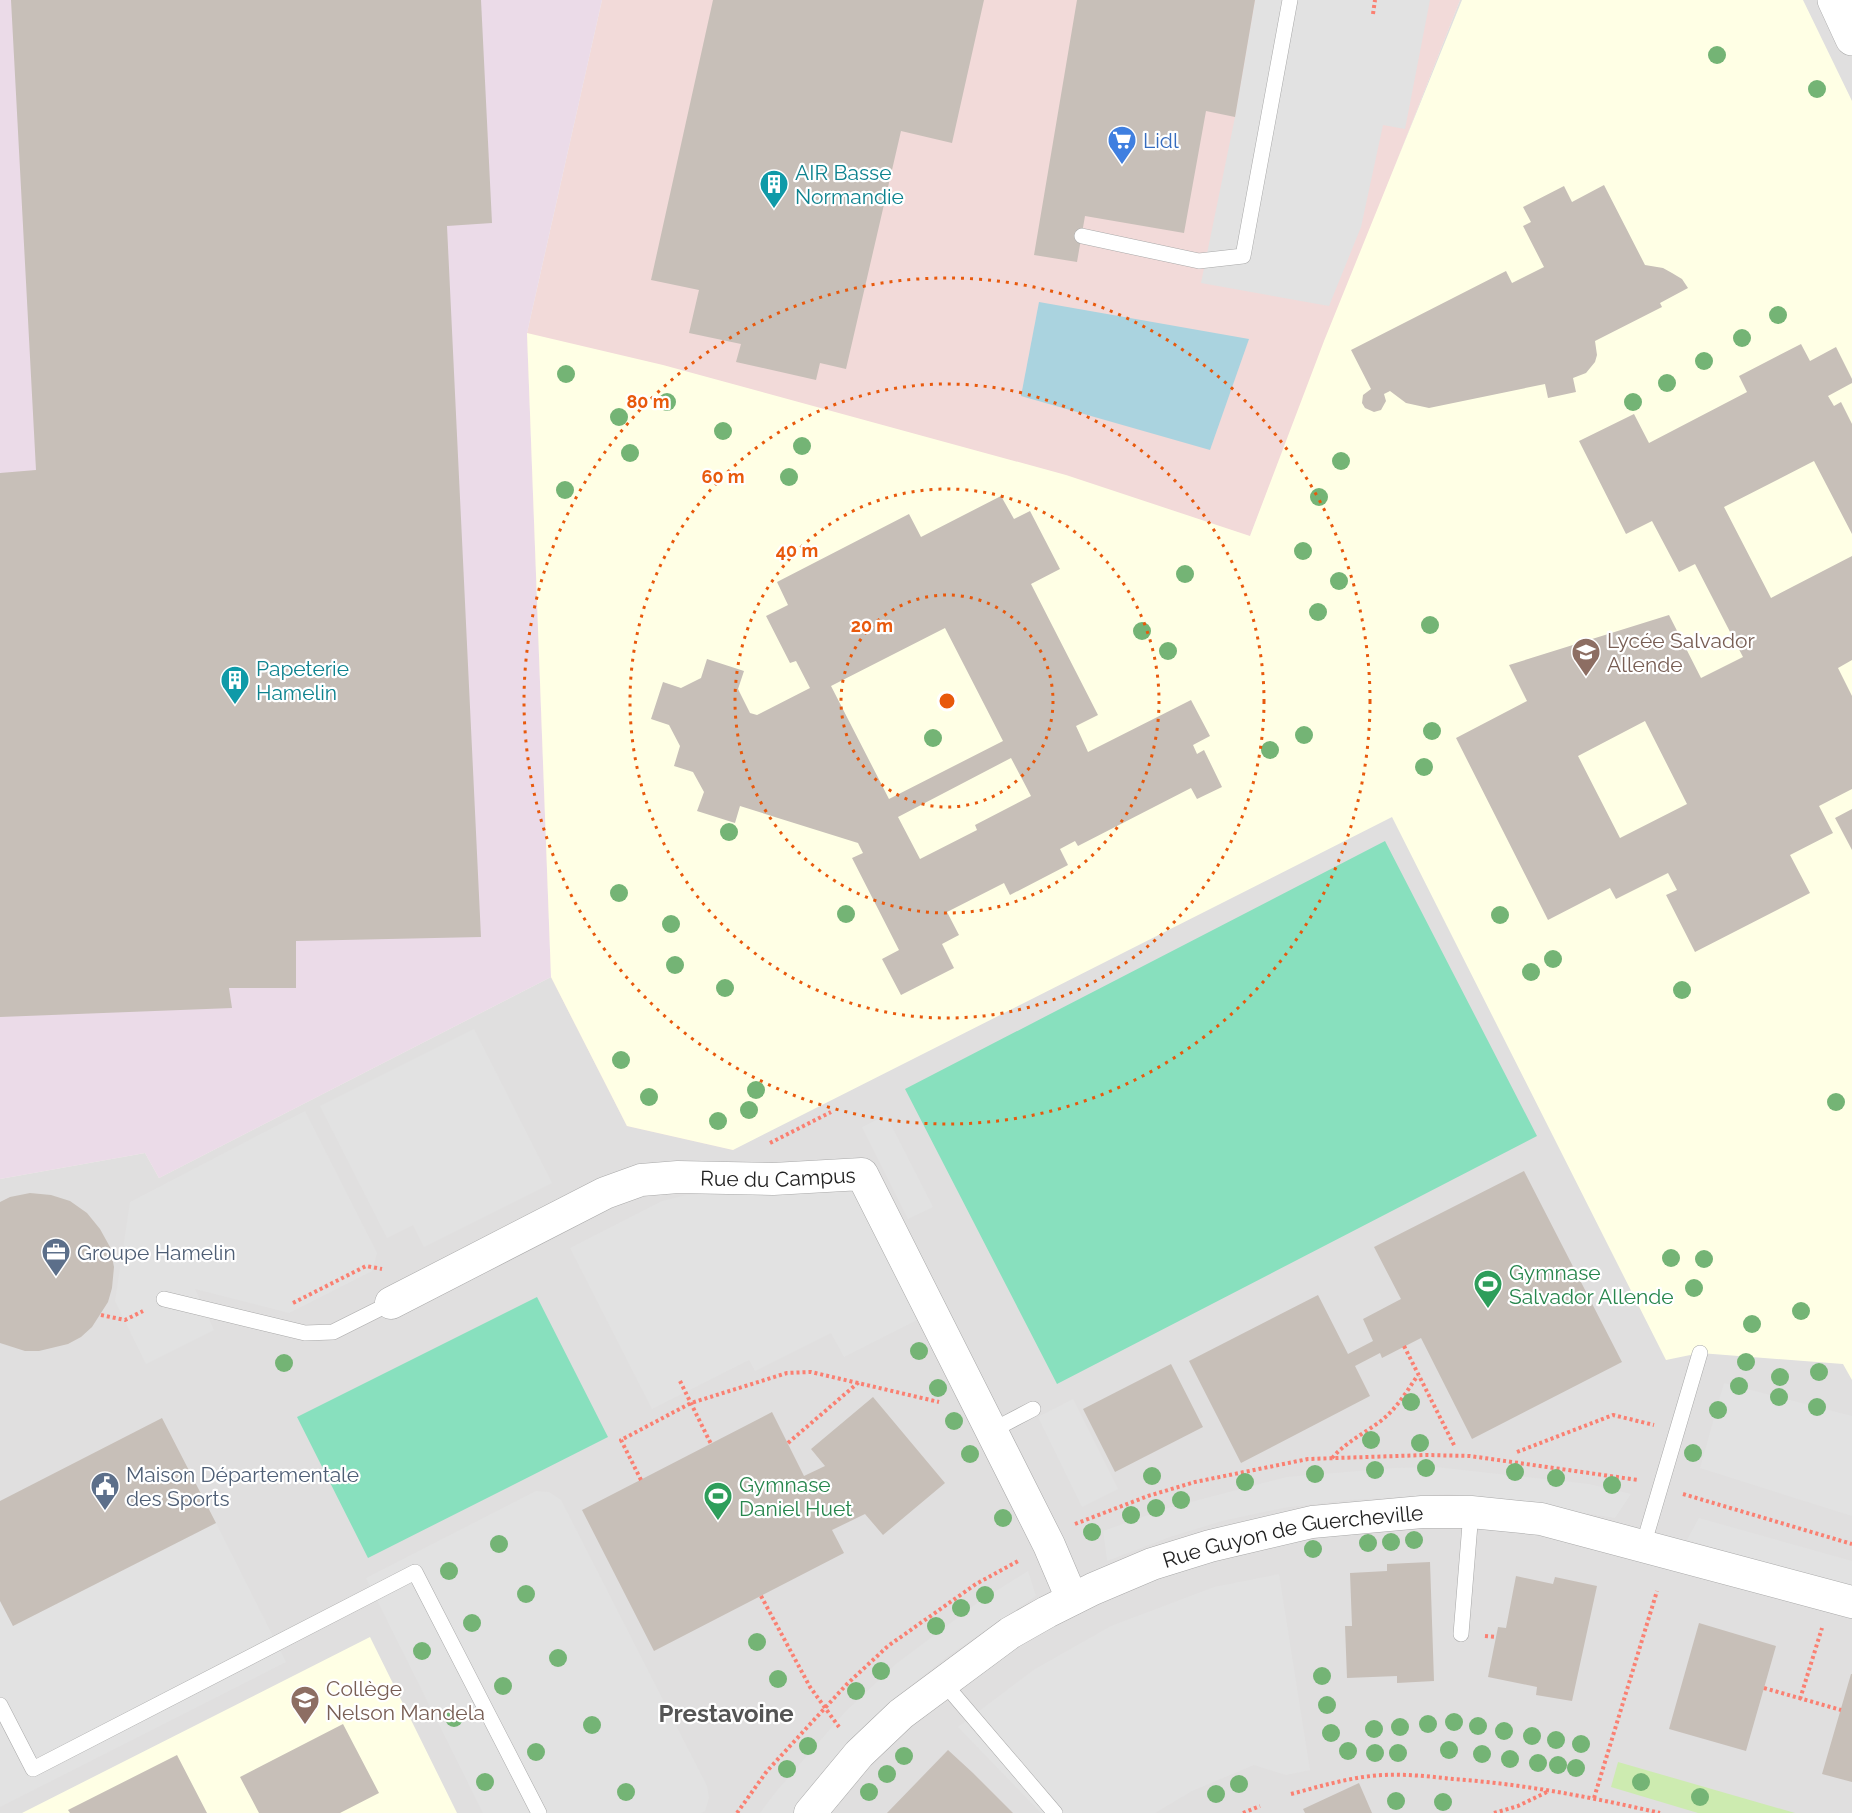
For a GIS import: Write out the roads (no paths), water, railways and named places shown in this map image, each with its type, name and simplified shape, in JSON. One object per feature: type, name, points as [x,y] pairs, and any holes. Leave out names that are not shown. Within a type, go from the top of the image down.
[{"type":"street","points":[[1834,0],[1852,39]]},
{"type":"street","name":"Rue du Campus","points":[[391,1303],[604,1192],[641,1180],[773,1179],[862,1174],[1049,1545],[1072,1599]]},
{"type":"street","name":"Rue Guyon de Guercheville","points":[[810,1813],[859,1754],[901,1714],[1011,1633],[1072,1599],[1152,1564],[1210,1546],[1312,1522],[1422,1512],[1471,1512],[1541,1519],[1852,1602]]},
{"type":"lane","points":[[1082,236],[1199,261],[1243,256],[1290,0]]},
{"type":"lane","points":[[164,1299],[305,1333],[333,1332],[391,1303]]},
{"type":"lane","points":[[1643,1546],[1700,1353]]},
{"type":"lane","points":[[987,1422],[1033,1409]]},
{"type":"lane","points":[[1461,1634],[1471,1512]]},
{"type":"lane","points":[[0,1705],[33,1769],[415,1572],[539,1813]]},
{"type":"lane","points":[[943,1682],[1055,1813]]},
{"type":"water","points":[[1039,302],[1249,339],[1210,450],[1021,396]]},
{"type":"place","name":"Lidl","points":[[1122,166]]},
{"type":"place","name":"AIR Basse Normandie","points":[[774,210]]},
{"type":"place","name":"Lycée Salvador Allende","points":[[1586,678]]},
{"type":"place","name":"Papeterie Hamelin","points":[[235,706]]},
{"type":"place","name":"Groupe Hamelin","points":[[56,1278]]},
{"type":"place","name":"Gymnase Salvador Allende","points":[[1488,1310]]},
{"type":"place","name":"Maison Départementale des Sports","points":[[105,1512]]},
{"type":"place","name":"Gymnase Daniel Huet","points":[[718,1522]]},
{"type":"place","name":"Collège Nelson Mandela","points":[[305,1726]]},
{"type":"district","name":"Prestavoine","points":[[726,1713]]}]
